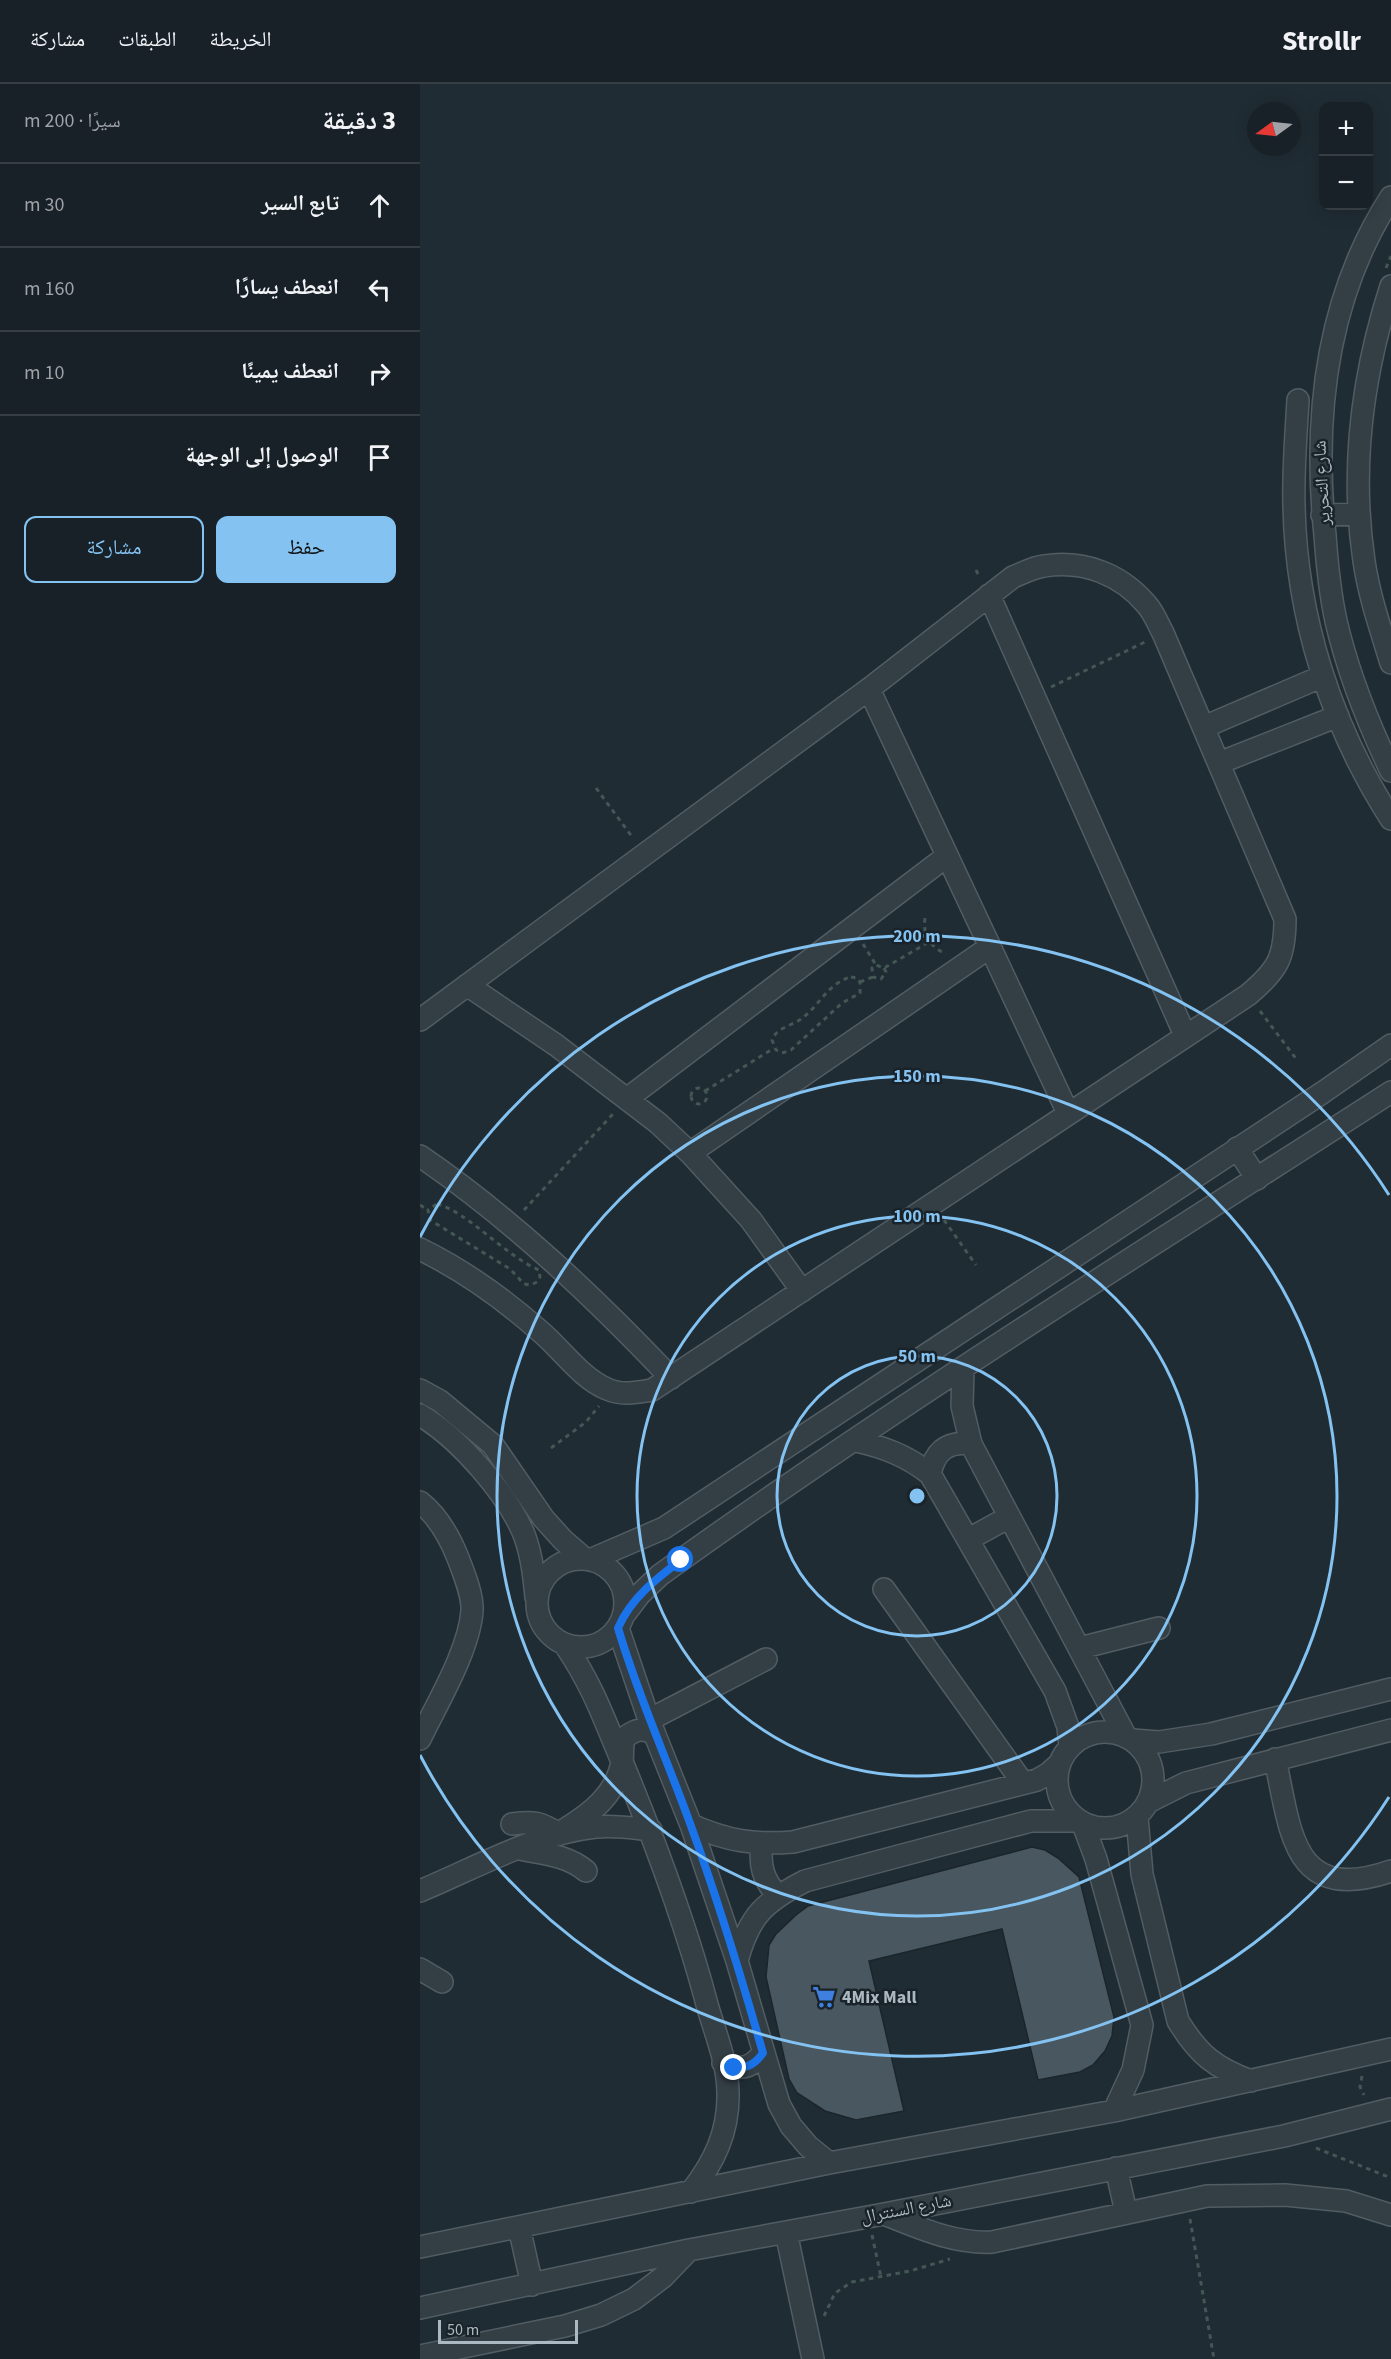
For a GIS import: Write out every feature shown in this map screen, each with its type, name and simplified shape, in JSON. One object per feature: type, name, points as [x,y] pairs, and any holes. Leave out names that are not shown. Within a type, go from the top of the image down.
[{"type":"street","name":"شارع التحرير","points":[[1391,197],[1366,243],[1335,331],[1325,376],[1320,422],[1319,468],[1328,570],[1336,621],[1358,692],[1391,771]]},
{"type":"street","name":"شارع التحرير","points":[[1391,286],[1364,387],[1358,463],[1359,514],[1364,562],[1391,663]]},
{"type":"street","points":[[1298,400],[1294,506],[1297,549],[1307,613],[1323,676],[1338,716],[1366,777],[1391,819]]},
{"type":"street","points":[[1323,515],[1359,514]]},
{"type":"street","points":[[420,1020],[869,689],[1013,577],[1042,566],[1072,564],[1101,570],[1128,585],[1149,607],[1163,633],[1285,919],[1285,944],[1276,967],[1248,995],[652,1390],[630,1394],[608,1390],[589,1378],[541,1332],[489,1291],[420,1249]]},
{"type":"street","points":[[989,595],[1185,1035]]},
{"type":"street","points":[[1203,727],[1323,676]]},
{"type":"street","points":[[869,689],[1068,1113]]},
{"type":"street","points":[[1219,763],[1338,716]]},
{"type":"street","points":[[628,1098],[947,856]]},
{"type":"street","points":[[690,1153],[990,947]]},
{"type":"street","points":[[467,986],[556,1045],[628,1098],[690,1153],[751,1220],[802,1291]]},
{"type":"street","points":[[537,1599],[540,1586],[553,1569],[572,1560],[588,1559],[664,1528],[1391,1045]]},
{"type":"street","points":[[565,1645],[585,1648],[604,1642],[640,1594],[660,1575],[963,1369],[1391,1092]]},
{"type":"street","points":[[1237,1148],[1257,1179]]},
{"type":"street","points":[[420,1156],[510,1225],[604,1310],[671,1378]]},
{"type":"street","points":[[963,1369],[962,1407],[970,1443],[1129,1738],[1141,1748],[1151,1768],[1153,1780],[1142,1810],[1142,1874],[1178,2021],[1191,2042],[1208,2059],[1228,2073],[1251,2081]]},
{"type":"street","points":[[420,1390],[440,1401],[494,1445],[544,1519],[563,1540],[588,1559],[604,1565],[615,1574],[622,1586],[626,1600],[621,1621],[652,1727],[691,1825],[737,1961],[779,2104],[791,2126],[808,2146],[829,2163]]},
{"type":"street","points":[[420,1415],[430,1421],[479,1466],[510,1508],[525,1537],[533,1568],[539,1618],[549,1634],[565,1645],[591,1687],[651,1830],[695,1962],[723,2063],[728,2090],[725,2127],[720,2145],[708,2170],[690,2192]]},
{"type":"street","points":[[802,1436],[821,1464]]},
{"type":"street","points":[[856,1441],[895,1452],[930,1474],[1055,1690],[1068,1727],[1065,1755],[1056,1776],[1059,1796],[1069,1813],[1081,1822],[1096,1859],[1142,2025],[1133,2070],[1114,2111]]},
{"type":"street","points":[[930,1474],[933,1461],[948,1445],[959,1442],[970,1443]]},
{"type":"street","points":[[420,1502],[428,1508],[451,1539],[465,1576],[472,1611],[462,1652],[425,1718],[420,1738]]},
{"type":"street","points":[[969,1539],[1009,1517]]},
{"type":"street","points":[[884,1589],[1023,1783]]},
{"type":"street","points":[[1080,1648],[1160,1628]]},
{"type":"street","points":[[559,1834],[591,1812],[615,1784],[622,1761],[624,1738],[634,1731],[652,1727],[766,1659]]},
{"type":"street","points":[[691,1825],[730,1839],[762,1844],[794,1842],[1037,1780],[1049,1773],[1065,1755],[1090,1734],[1102,1732],[1159,1742],[1211,1734],[1391,1689]]},
{"type":"street","points":[[737,1961],[743,1936],[758,1914],[777,1895],[805,1881],[1031,1821],[1081,1822],[1105,1829],[1116,1827],[1186,1783],[1391,1730]]},
{"type":"street","points":[[1275,1759],[1291,1836],[1299,1854],[1313,1869],[1331,1878],[1351,1881],[1372,1878],[1391,1871]]},
{"type":"street","points":[[512,1824],[536,1822],[559,1834]]},
{"type":"street","points":[[420,1891],[559,1834],[597,1827],[651,1830]]},
{"type":"street","points":[[762,1844],[760,1858],[762,1872],[768,1885],[777,1895]]},
{"type":"street","points":[[519,1849],[564,1857],[586,1871]]},
{"type":"street","points":[[420,1969],[441,1989],[420,1985]]},
{"type":"street","points":[[420,2247],[829,2163],[1114,2111],[1391,2049]]},
{"type":"street","points":[[723,2063],[734,2068],[746,2068],[756,2062],[763,2053]]},
{"type":"street","name":"شارع السنترال","points":[[420,2308],[689,2250],[1284,2136],[1391,2109]]},
{"type":"street","points":[[1116,2168],[1126,2212]]},
{"type":"street","points":[[876,2216],[972,2243],[992,2242],[1207,2196],[1285,2195],[1346,2201],[1391,2215]]},
{"type":"street","points":[[519,2227],[532,2285]]},
{"type":"street","points":[[786,2232],[811,2352]]},
{"type":"street","points":[[420,2356],[565,2326],[601,2315],[633,2299],[663,2277],[689,2250]]},
{"type":"path","points":[[1034,695],[1163,633]]},
{"type":"path","points":[[596,788],[644,855]]},
{"type":"path","points":[[925,918],[926,935],[930,942],[942,952]]},
{"type":"path","points":[[853,928],[876,965],[884,968]]},
{"type":"path","points":[[884,968],[930,942]]},
{"type":"path","points":[[873,977],[872,968],[876,965]]},
{"type":"path","points":[[860,982],[873,977],[881,979],[886,972],[884,968]]},
{"type":"path","points":[[852,976],[857,978],[860,982],[860,993],[842,1003],[791,1050],[782,1053],[774,1048],[772,1040],[776,1033],[805,1016],[835,984],[852,976]]},
{"type":"path","points":[[1248,995],[1297,1060]]},
{"type":"path","points":[[705,1091],[774,1048]]},
{"type":"path","points":[[698,1088],[705,1091],[704,1102],[700,1104],[693,1101],[694,1090],[698,1088]]},
{"type":"path","points":[[510,1225],[628,1098]]},
{"type":"path","points":[[933,1203],[975,1265]]},
{"type":"path","points":[[437,1204],[462,1217],[517,1259],[538,1270],[540,1276],[537,1282],[531,1285],[524,1284],[510,1269],[456,1234],[434,1223],[428,1215],[428,1210],[437,1204]]},
{"type":"path","points":[[420,1205],[428,1210]]},
{"type":"path","points":[[551,1448],[586,1422],[608,1390]]},
{"type":"path","points":[[1366,2072],[1361,2079],[1360,2087],[1364,2095],[1371,2100]]},
{"type":"path","points":[[1314,2147],[1391,2178]]},
{"type":"path","points":[[1187,2200],[1214,2359]]},
{"type":"path","points":[[876,2216],[881,2277]]},
{"type":"path","points":[[811,2352],[835,2293],[852,2282],[910,2271],[956,2256]]},
{"type":"building","name":"4Mix Mall","points":[[1032,1847],[1045,1850],[1058,1858],[1079,1877],[1114,2017],[1112,2036],[1105,2051],[1093,2065],[1080,2072],[1038,2080],[1002,1929],[869,1961],[904,2111],[856,2120],[825,2111],[797,2093],[789,2079],[766,1977],[769,1945],[776,1934],[808,1906]]},
{"type":"place","name":"4Mix Mall","points":[[824,1997]]},
{"type":"route","points":[[681,1560],[660,1575],[640,1594],[624,1615],[618,1628],[649,1720],[691,1825],[737,1961],[763,2053],[756,2062],[746,2068],[734,2068]]}]
